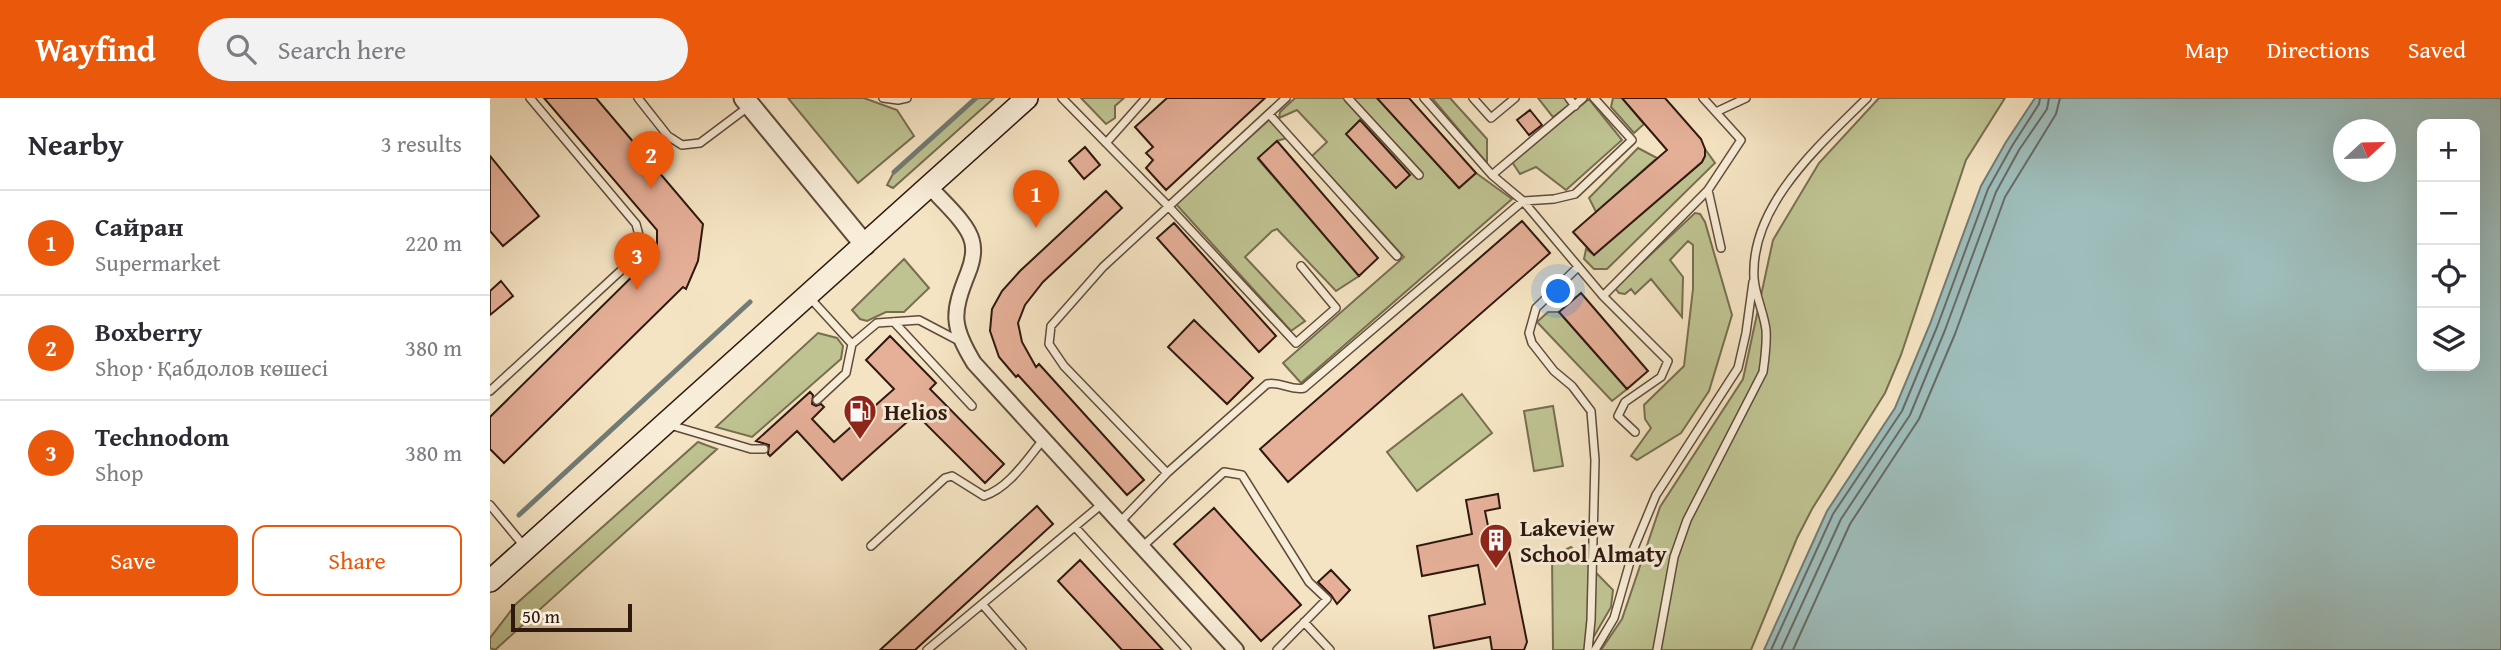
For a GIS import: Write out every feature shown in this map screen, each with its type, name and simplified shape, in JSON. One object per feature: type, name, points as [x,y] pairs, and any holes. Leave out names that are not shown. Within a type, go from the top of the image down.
[{"type":"main road","points":[[490,581],[1027,98]]},
{"type":"street","points":[[747,102],[865,245]]},
{"type":"street","points":[[929,186],[964,226],[972,240],[973,260],[956,304],[955,318],[961,342],[974,363],[1236,650]]},
{"type":"lane","points":[[490,391],[628,264],[642,246],[636,224],[530,98]]},
{"type":"lane","points":[[638,98],[668,136],[682,145],[700,143],[747,102]]},
{"type":"lane","points":[[883,98],[907,98]]},
{"type":"lane","points":[[1062,98],[1296,343],[1336,308],[1301,266]]},
{"type":"lane","points":[[1106,143],[1146,98]]},
{"type":"lane","points":[[1167,474],[1064,366],[1049,344],[1051,326],[1103,267],[1286,98]]},
{"type":"lane","points":[[1348,98],[1419,175]]},
{"type":"lane","points":[[1424,98],[1492,175],[1523,201],[1603,296],[1668,361],[1661,377],[1625,402],[1618,416],[1635,432]]},
{"type":"lane","points":[[1473,98],[1491,118],[1515,98]]},
{"type":"lane","points":[[1569,98],[1575,106]]},
{"type":"lane","points":[[1492,175],[1583,98]]},
{"type":"lane","points":[[1120,522],[1167,474],[1267,384],[1277,382],[1295,390],[1304,388],[1523,201],[1554,199],[1575,194],[1632,141],[1594,98]]},
{"type":"lane","points":[[1603,296],[1708,190],[1741,140],[1703,98]]},
{"type":"lane","points":[[1716,112],[1746,98]]},
{"type":"lane","points":[[1595,650],[1614,618],[1634,548],[1656,495],[1738,368],[1746,333],[1758,239],[1777,198],[1807,159],[1867,98]]},
{"type":"lane","points":[[1269,114],[1397,256]]},
{"type":"lane","points":[[1708,190],[1721,248]]},
{"type":"lane","points":[[1578,267],[1536,308],[1529,333],[1532,343],[1554,371],[1572,386],[1591,411],[1595,460],[1588,650]]},
{"type":"lane","points":[[1657,650],[1674,556],[1687,520],[1763,372],[1766,329],[1754,278]]},
{"type":"lane","points":[[808,296],[852,344]]},
{"type":"lane","points":[[817,400],[846,373],[852,344],[877,323],[919,320],[961,342]]},
{"type":"lane","points":[[894,322],[972,406]]},
{"type":"lane","points":[[666,424],[751,449],[764,449]]},
{"type":"lane","points":[[871,546],[945,478],[952,476],[984,496],[992,494],[1044,439]]},
{"type":"lane","points":[[1142,547],[1224,472],[1242,475],[1309,582],[1327,599],[1277,650]]},
{"type":"lane","points":[[927,650],[1103,504]]},
{"type":"lane","points":[[490,505],[526,549]]},
{"type":"lane","points":[[1075,527],[1187,650]]},
{"type":"lane","points":[[982,604],[1022,650]]},
{"type":"lane","points":[[1304,622],[1330,650]]},
{"type":"green space","points":[[788,98],[864,98],[897,110],[914,136],[858,183]]},
{"type":"green space","points":[[976,98],[994,98],[893,188],[887,185],[894,172]]},
{"type":"green space","points":[[1081,98],[1124,98],[1115,106],[1115,118],[1106,124]]},
{"type":"green space","points":[[1295,98],[1377,98],[1459,188],[1476,173],[1512,199],[1301,383],[1283,363],[1404,257],[1312,156],[1327,142],[1297,110],[1279,118],[1280,112]]},
{"type":"green space","points":[[1432,98],[1450,98],[1487,139],[1487,163]]},
{"type":"green space","points":[[1538,98],[1569,98],[1572,103],[1553,117]]},
{"type":"green space","points":[[1613,98],[1622,98],[1644,124],[1634,133],[1611,107]]},
{"type":"green space","points":[[1879,98],[2005,98],[1966,160],[1901,355],[1885,393],[1812,509],[1797,538],[1751,650],[1601,650],[1622,619],[1660,507],[1743,379],[1773,240],[1819,163]]},
{"type":"green space","points":[[1589,99],[1622,140],[1566,190],[1536,167],[1520,174],[1512,162]]},
{"type":"green space","points":[[1270,119],[1287,138],[1277,141],[1258,159],[1359,276],[1336,291],[1277,229],[1272,231],[1245,257],[1305,321],[1291,331],[1176,204]]},
{"type":"green space","points":[[1638,148],[1657,158],[1596,212],[1589,198]]},
{"type":"green space","points":[[1705,149],[1715,163],[1607,269],[1594,269],[1584,259],[1586,249],[1594,255],[1702,162]]},
{"type":"green space","points":[[1695,213],[1700,214],[1705,222],[1732,315],[1709,391],[1681,433],[1637,460],[1631,456],[1651,428],[1645,419],[1644,405],[1684,366],[1693,289],[1693,245],[1688,241],[1670,260],[1683,277],[1682,317],[1651,279],[1635,294],[1631,289],[1625,294],[1619,293],[1615,288]]},
{"type":"green space","points":[[904,259],[929,288],[904,312],[886,312],[867,321],[860,319],[852,310]]},
{"type":"green space","points":[[1548,312],[1559,312],[1627,389],[1612,401],[1537,322]]},
{"type":"green space","points":[[818,333],[837,338],[843,346],[841,359],[752,437],[716,427]]},
{"type":"green space","points":[[1462,394],[1492,433],[1417,491],[1387,452]]},
{"type":"green space","points":[[1553,406],[1563,466],[1534,471],[1524,411]]},
{"type":"green space","points":[[698,442],[717,449],[495,650],[490,648],[490,638],[516,604]]},
{"type":"green space","points":[[1571,547],[1613,590],[1611,607],[1586,650],[1553,650],[1552,556]]},
{"type":"water","points":[[2035,98],[2501,98],[2501,650],[1764,650],[1827,511],[1895,408],[1930,324],[1981,186]]},
{"type":"building","points":[[544,98],[596,98],[703,224],[698,261],[686,289],[683,287],[504,463],[490,449],[490,417],[657,252],[657,230]]},
{"type":"building","points":[[1167,98],[1265,98],[1166,190],[1146,168],[1153,160],[1146,153],[1153,147],[1135,127]]},
{"type":"building","points":[[1377,98],[1409,98],[1476,173],[1459,188]]},
{"type":"building","points":[[1622,98],[1665,98],[1701,139],[1705,156],[1702,162],[1594,255],[1573,232],[1667,150]]},
{"type":"building","points":[[1530,110],[1542,125],[1529,135],[1517,120]]},
{"type":"building","points":[[1360,120],[1410,175],[1396,188],[1346,134]]},
{"type":"building","points":[[1277,141],[1378,258],[1359,276],[1258,158]]},
{"type":"building","points":[[1085,147],[1100,165],[1084,179],[1069,161]]},
{"type":"building","points":[[490,156],[539,216],[503,246],[490,231]]},
{"type":"building","points":[[1106,191],[1122,208],[1043,282],[1025,305],[1018,323],[1022,342],[1036,367],[1039,364],[1144,480],[1127,495],[999,357],[990,331],[992,309],[1002,291]]},
{"type":"building","points":[[1522,221],[1550,253],[1288,482],[1260,449]]},
{"type":"building","points":[[1174,223],[1276,336],[1259,352],[1157,238]]},
{"type":"building","points":[[501,281],[513,296],[490,315],[490,291]]},
{"type":"building","points":[[1581,293],[1648,371],[1627,389],[1559,312]]},
{"type":"building","points":[[1194,320],[1253,378],[1227,404],[1168,347]]},
{"type":"building","points":[[890,336],[936,383],[930,389],[1004,464],[985,483],[916,414],[842,480],[797,431],[770,456],[769,445],[756,441],[810,392],[813,395],[812,404],[821,404],[824,407],[812,419],[834,442],[894,389],[866,360]]},
{"type":"building","name":"Lakeview School Almaty","points":[[1498,494],[1500,508],[1485,511],[1490,536],[1505,532],[1527,642],[1524,650],[1492,650],[1490,637],[1434,648],[1429,616],[1485,604],[1478,565],[1422,576],[1417,546],[1472,534],[1466,500]]},
{"type":"building","points":[[1037,506],[1053,524],[915,650],[880,650]]},
{"type":"building","points":[[1214,508],[1301,605],[1261,641],[1174,544]]},
{"type":"building","points":[[1080,560],[1163,650],[1122,650],[1058,581]]},
{"type":"building","points":[[1331,570],[1350,590],[1337,604],[1318,582]]},
{"type":"waterway","points":[[894,172],[976,98]]},
{"type":"waterway","points":[[519,515],[750,302]]},
{"type":"place","name":"Boxberry","points":[[651,189]]},
{"type":"place","name":"Сайран","points":[[1036,228]]},
{"type":"place","name":"Technodom","points":[[637,290]]},
{"type":"place","name":"Helios","points":[[860,441]]},
{"type":"place","name":"Lakeview School Almaty","points":[[1496,570]]}]
